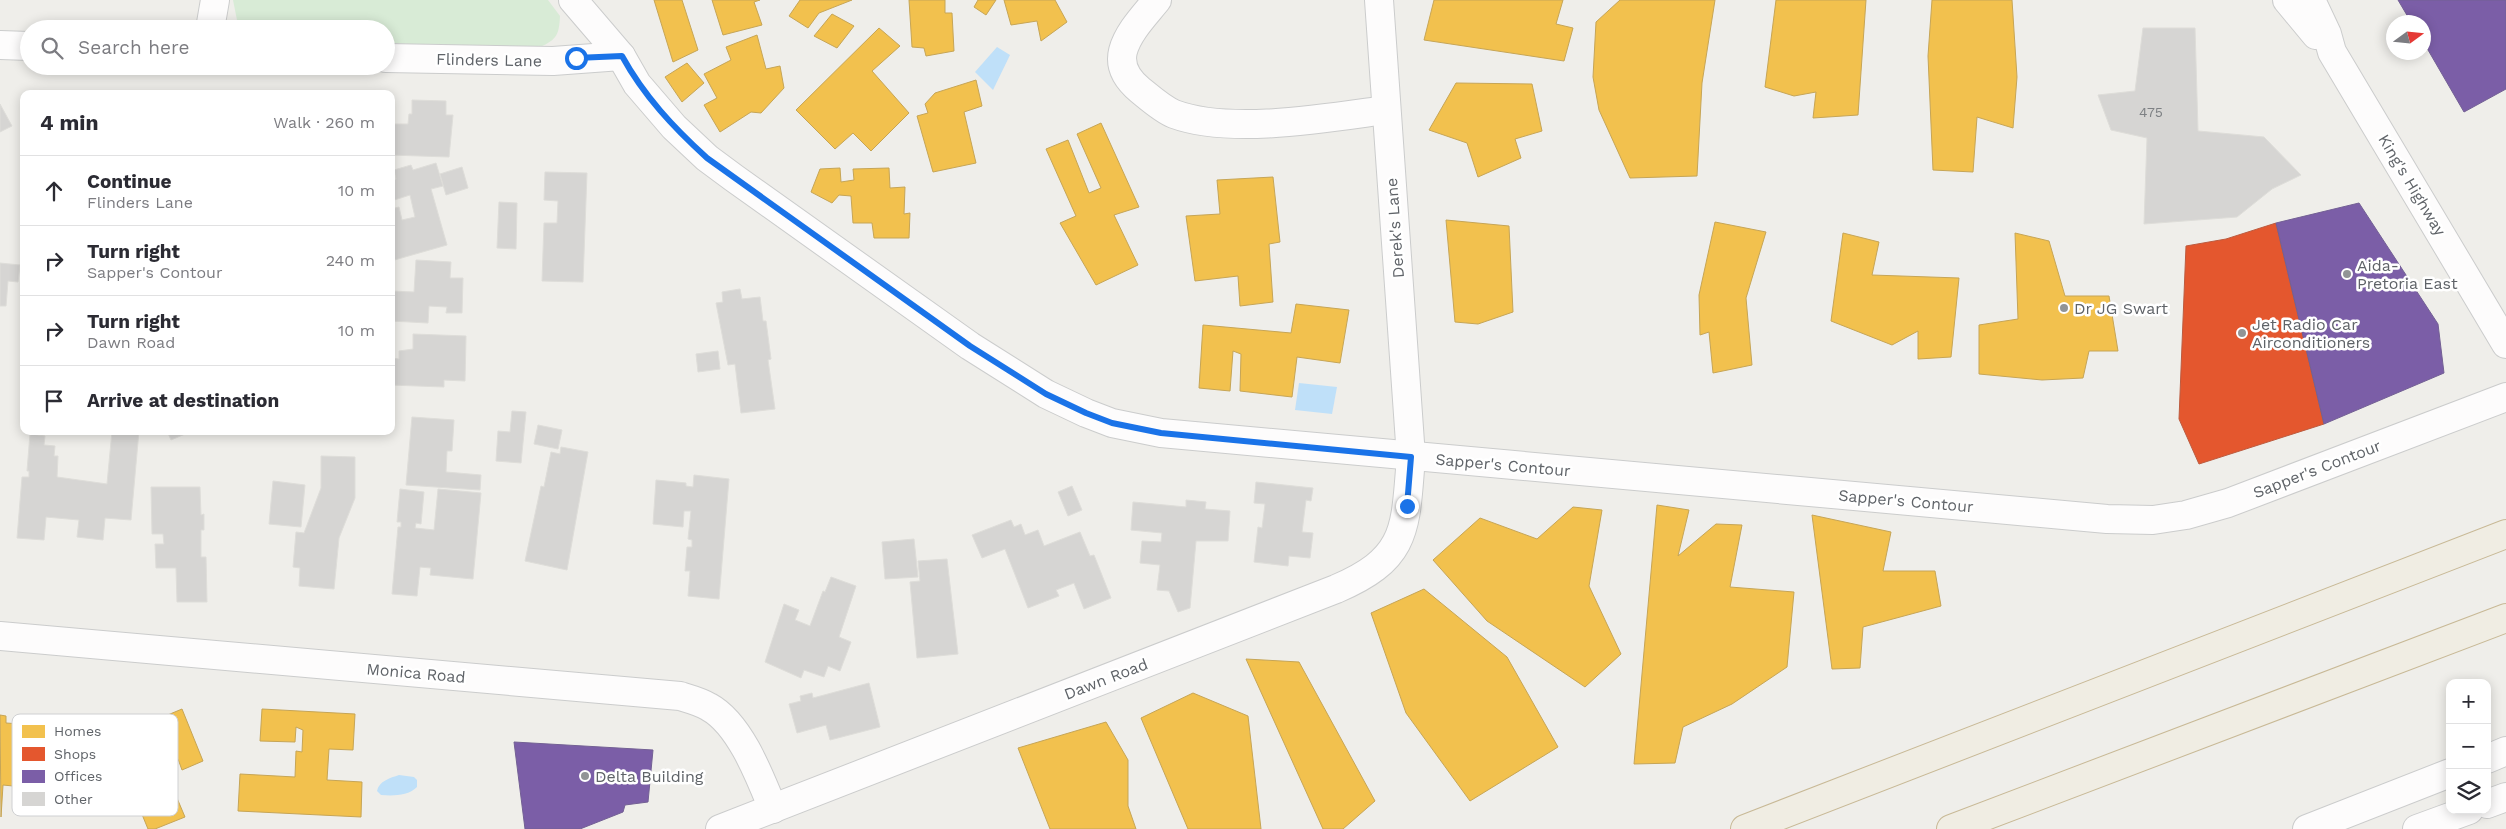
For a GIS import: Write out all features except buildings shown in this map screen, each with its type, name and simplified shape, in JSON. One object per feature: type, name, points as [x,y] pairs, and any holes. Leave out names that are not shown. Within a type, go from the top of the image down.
[{"type":"highway","points":[[1745,829],[2506,534]]},
{"type":"highway","points":[[1951,829],[2506,618]]},
{"type":"street","points":[[212,20],[215,0]]},
{"type":"street","name":"Sapper's Contour","points":[[573,0],[622,56],[637,84],[657,108],[674,128],[707,158],[970,346],[1046,394],[1112,423],[1161,433],[1411,457],[2107,519],[2153,520],[2186,515],[2228,503],[2506,397]]},
{"type":"street","points":[[1157,0],[1133,31],[1123,50],[1122,63],[1129,80],[1149,98],[1174,114],[1212,122],[1269,123],[1386,110]]},
{"type":"street","name":"Derek's Lane","points":[[1379,0],[1411,457]]},
{"type":"street","name":"King's Highway","points":[[2287,0],[2332,52],[2506,344]]},
{"type":"street","name":"King's Highway","points":[[2311,0],[2327,34],[2332,52]]},
{"type":"street","points":[[0,45],[20,46]]},
{"type":"street","name":"Flinders Lane","points":[[395,58],[553,61],[622,56]]},
{"type":"street","name":"Dawn Road","points":[[720,829],[1363,577],[1386,559],[1395,549],[1404,528],[1411,457]]},
{"type":"street","name":"Monica Road","points":[[0,636],[680,696],[709,707],[725,719],[738,736],[773,809]]},
{"type":"street","points":[[2491,757],[2506,751]]},
{"type":"street","points":[[2306,829],[2446,775]]},
{"type":"street","points":[[2491,803],[2506,797]]},
{"type":"street","points":[[2417,829],[2458,814]]},
{"type":"green space","points":[[233,0],[548,0],[560,16],[559,29],[555,37],[536,49],[395,43],[395,20],[237,20]]},
{"type":"water","points":[[997,47],[1010,55],[993,90],[975,72]]},
{"type":"water","points":[[1299,383],[1337,387],[1332,414],[1295,410]]},
{"type":"water","points":[[399,775],[414,777],[417,780],[417,787],[405,794],[395,795],[381,795],[377,791],[382,782]]},
{"type":"place","name":"Aida- Pretoria East","points":[[2347,274]]},
{"type":"place","name":"Dr JG Swart","points":[[2064,308]]},
{"type":"place","name":"Jet Radio Car Airconditioners","points":[[2242,333]]},
{"type":"place","name":"Delta Building","points":[[585,776]]},
{"type":"route","points":[[576,58],[622,56],[637,84],[674,128],[707,158],[970,346],[1046,394],[1112,423],[1161,433],[1411,457],[1407,506]]}]
